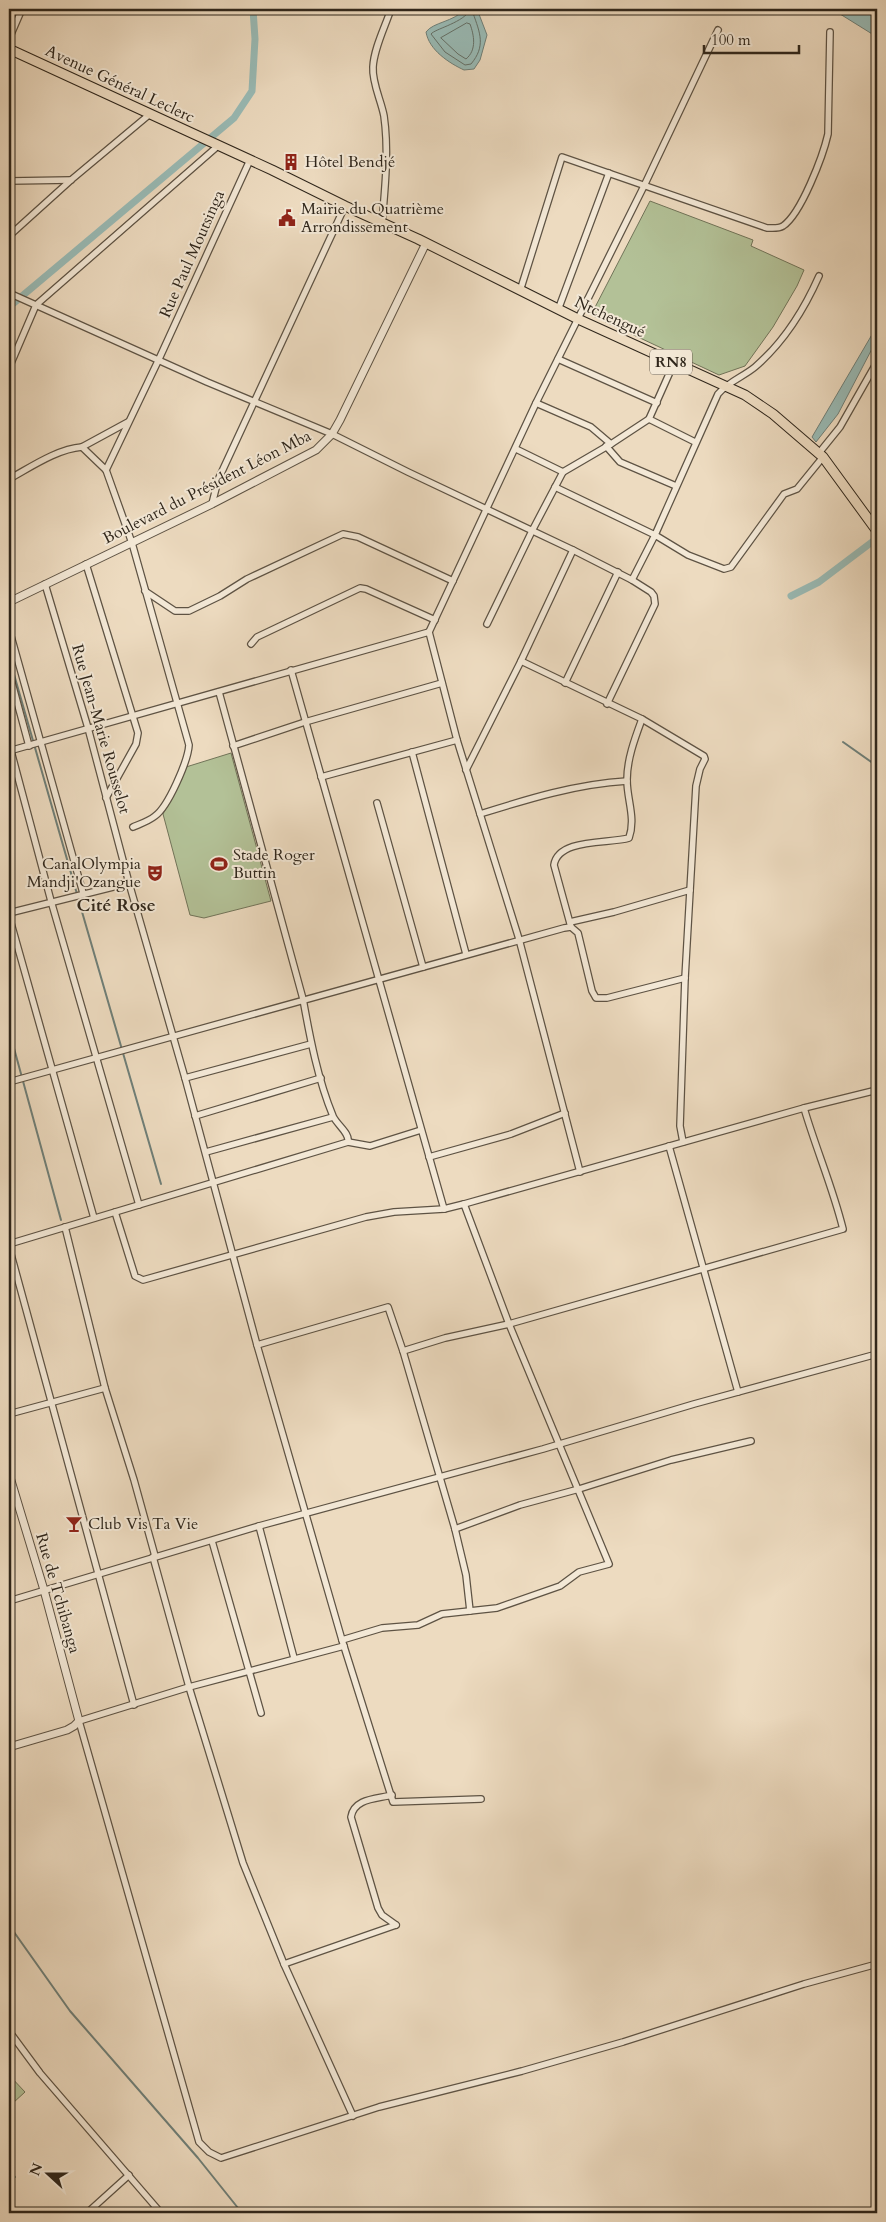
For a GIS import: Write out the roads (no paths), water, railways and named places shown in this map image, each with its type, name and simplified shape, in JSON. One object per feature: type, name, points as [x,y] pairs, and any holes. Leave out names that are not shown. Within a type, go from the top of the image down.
[{"type":"main road","name":"Avenue Général Leclerc","points":[[9,49],[216,144],[345,206]]},
{"type":"main road","name":"Ntchengué","points":[[345,206],[426,243],[558,310],[726,385],[763,406],[821,455],[877,531]]},
{"type":"street","points":[[9,39],[22,9]]},
{"type":"street","points":[[382,223],[386,173],[384,116],[373,70],[376,52],[392,9]]},
{"type":"street","points":[[580,1172],[519,939],[457,740],[429,632],[536,403],[644,186],[718,30]]},
{"type":"street","points":[[520,292],[562,157],[767,228],[776,228],[785,223],[799,204],[824,149],[828,134],[830,32]]},
{"type":"street","points":[[9,236],[70,180],[150,114]]},
{"type":"street","points":[[9,368],[36,305],[216,144]]},
{"type":"street","name":"Rue Paul Moutsinga","points":[[106,470],[250,160]]},
{"type":"street","points":[[558,310],[609,174]]},
{"type":"street","points":[[9,181],[70,180]]},
{"type":"street","points":[[212,504],[218,480],[345,206]]},
{"type":"street","name":"Boulevard du Président Léon Mba","points":[[9,602],[212,504],[316,450],[332,434],[426,243]]},
{"type":"street","points":[[632,580],[655,535],[712,405],[726,385],[754,368],[782,339],[808,300],[819,276]]},
{"type":"street","points":[[11,294],[332,434],[618,572],[651,592],[654,596],[655,604],[608,704]]},
{"type":"street","points":[[558,359],[657,403]]},
{"type":"street","points":[[555,487],[655,535],[688,555],[727,569],[784,494],[797,489],[840,427],[877,362]]},
{"type":"street","points":[[487,624],[563,472],[649,419],[674,363]]},
{"type":"street","points":[[536,403],[591,427],[609,445],[620,462],[676,486]]},
{"type":"street","points":[[649,419],[695,442]]},
{"type":"street","points":[[9,479],[43,460],[75,448],[82,448],[129,421]]},
{"type":"street","points":[[82,448],[90,453],[106,470],[132,543],[189,745],[186,760],[160,812],[133,827]]},
{"type":"street","points":[[516,449],[563,472]]},
{"type":"street","points":[[145,591],[175,611],[189,611],[220,596],[247,579],[343,534],[358,537],[453,580]]},
{"type":"street","points":[[466,770],[521,661],[573,550]]},
{"type":"street","points":[[86,564],[138,733],[138,741],[106,798]]},
{"type":"street","points":[[565,683],[618,572]]},
{"type":"street","name":"Rue Jean-Marie Rousselot","points":[[45,584],[88,728],[129,882],[174,1036],[257,1345],[343,1643],[392,1795]]},
{"type":"street","points":[[251,644],[257,637],[360,588],[434,620]]},
{"type":"street","points":[[9,629],[35,744]]},
{"type":"street","points":[[139,1205],[51,901],[10,751],[429,632]]},
{"type":"street","points":[[521,661],[642,719],[704,756],[705,759],[700,769],[696,786],[685,978],[680,1126],[683,1142]]},
{"type":"street","points":[[291,670],[444,1208]]},
{"type":"street","points":[[9,672],[35,744],[82,894]]},
{"type":"street","points":[[234,746],[305,722],[442,683]]},
{"type":"street","points":[[219,692],[303,999],[311,1044],[333,1117],[348,1135],[348,1142]]},
{"type":"street","points":[[642,719],[632,746],[627,781],[631,807],[632,830],[630,838],[590,842],[563,850],[555,860],[554,865],[571,925],[578,933],[592,991],[596,998],[607,998],[685,978]]},
{"type":"street","points":[[321,777],[457,740]]},
{"type":"street","points":[[412,752],[466,954]]},
{"type":"street","points":[[480,814],[555,792],[602,783],[627,781]]},
{"type":"street","points":[[377,803],[423,966]]},
{"type":"street","points":[[94,1218],[9,914],[51,901],[129,882]]},
{"type":"street","points":[[9,1082],[303,999],[378,980],[690,890]]},
{"type":"street","points":[[185,1078],[311,1044]]},
{"type":"street","points":[[195,1116],[321,1078]]},
{"type":"street","points":[[116,1212],[135,1276],[143,1280],[366,1217],[464,1204],[804,1108],[877,1090]]},
{"type":"street","points":[[403,1351],[445,1338],[509,1324],[843,1229],[804,1108]]},
{"type":"street","points":[[429,1157],[510,1134],[565,1113]]},
{"type":"street","points":[[206,1152],[333,1117]]},
{"type":"street","points":[[134,1705],[52,1402],[28,1323],[9,1246],[94,1218],[348,1142],[370,1146],[421,1130]]},
{"type":"street","points":[[670,1146],[738,1392]]},
{"type":"street","points":[[9,1746],[67,1730],[79,1721],[189,1687],[343,1643],[368,1631],[418,1625],[442,1614],[497,1608],[560,1586],[580,1572],[609,1564],[509,1324],[464,1204]]},
{"type":"street","points":[[65,1227],[105,1388],[134,1480],[189,1687],[243,1863],[284,1964],[353,2116]]},
{"type":"street","points":[[257,1345],[388,1307],[403,1351],[455,1529],[466,1575],[470,1610]]},
{"type":"street","points":[[9,1601],[259,1526],[544,1449],[559,1442],[877,1354]]},
{"type":"street","points":[[9,1414],[105,1388]]},
{"type":"street","points":[[455,1529],[520,1506],[578,1490],[671,1460],[751,1441]]},
{"type":"street","name":"Rue de Tchibanga","points":[[9,1474],[44,1590],[79,1721]]},
{"type":"street","points":[[259,1526],[294,1658]]},
{"type":"street","points":[[212,1541],[261,1713]]},
{"type":"street","points":[[79,1721],[198,2142],[209,2152],[221,2158],[353,2116],[623,2042],[804,1984],[877,1964]]},
{"type":"street","points":[[284,1964],[396,1925],[382,1915],[378,1908],[351,1816],[352,1810],[359,1803],[392,1795],[394,1802],[481,1799]]},
{"type":"street","points":[[9,2031],[40,2074],[161,2213]]},
{"type":"street","points":[[87,2213],[129,2176]]},
{"type":"water","points":[[465,9],[477,9],[487,35],[480,60],[474,69],[464,70],[446,60],[435,50],[426,32],[434,26],[455,17]]},
{"type":"water","points":[[832,9],[877,9],[877,37]]},
{"type":"water","points":[[877,326],[877,340],[838,414],[816,442],[812,437]]},
{"type":"waterway","points":[[9,307],[234,118],[252,91],[255,39],[253,9]]},
{"type":"waterway","points":[[791,596],[819,582],[876,539]]},
{"type":"waterway","points":[[9,657],[77,894]]},
{"type":"waterway","points":[[843,742],[877,766]]},
{"type":"waterway","points":[[78,898],[161,1184]]},
{"type":"waterway","points":[[9,1030],[61,1220]]},
{"type":"waterway","points":[[9,1925],[70,2011],[198,2158],[242,2213]]},
{"type":"waterway","points":[[9,2171],[15,2177]]},
{"type":"place","name":"Hôtel Bendjé","points":[[291,162]]},
{"type":"place","name":"Mairie du Quatrième Arrondissement","points":[[287,218]]},
{"type":"place","name":"Stade Roger Buttin","points":[[219,864]]},
{"type":"place","name":"CanalOlympia Mandji'Ozangue","points":[[155,873]]},
{"type":"place","name":"Club Vis Ta Vie","points":[[74,1524]]},
{"type":"district","name":"Cité Rose","points":[[116,905]]}]
